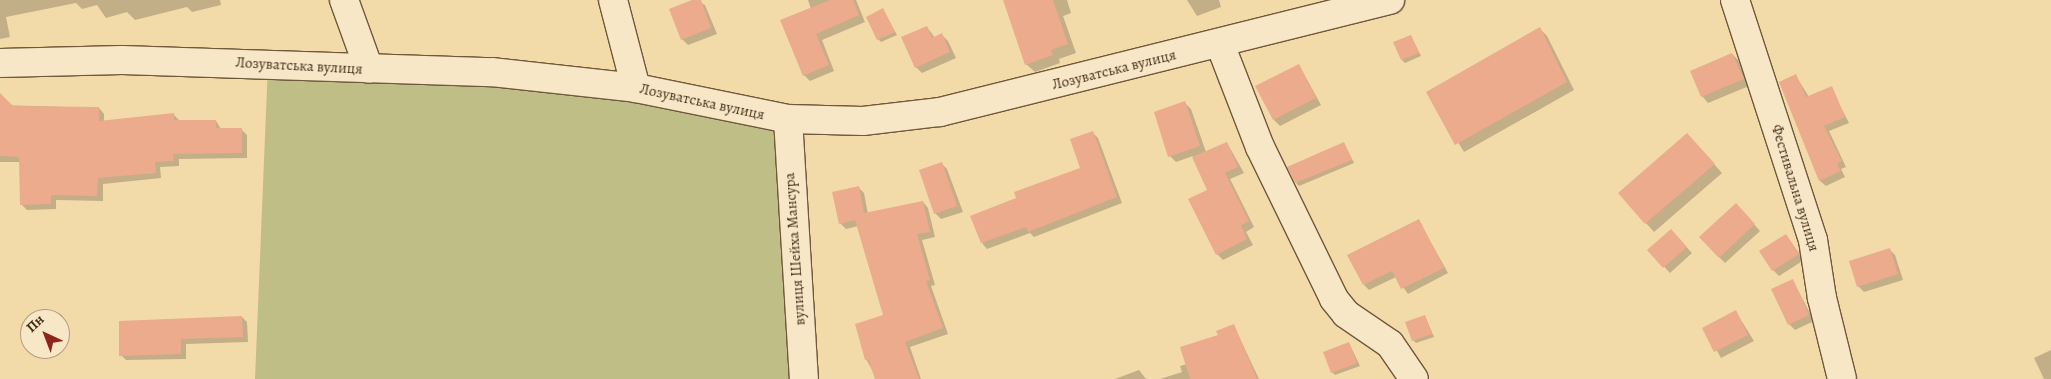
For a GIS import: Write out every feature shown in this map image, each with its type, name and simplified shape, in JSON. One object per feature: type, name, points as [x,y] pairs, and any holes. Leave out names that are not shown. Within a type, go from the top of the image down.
[{"type":"street","points":[[344,0],[369,69]]},
{"type":"street","points":[[614,0],[636,88]]},
{"type":"street","name":"Лозуватська вулиця","points":[[0,63],[122,60],[492,72],[636,88],[688,101],[788,119],[863,121],[940,112],[1220,44],[1390,0]]},
{"type":"street","name":"Фестивальна вулиця","points":[[1735,0],[1814,240],[1822,298],[1842,379]]},
{"type":"street","points":[[1220,44],[1260,147],[1334,299],[1346,314],[1390,344],[1414,379]]},
{"type":"street","name":"вулиця Шейха Мансура","points":[[788,119],[804,379]]},
{"type":"green space","points":[[268,64],[369,69],[788,119],[804,379],[255,379]]},
{"type":"building","points":[[692,0],[701,0],[711,28],[681,40],[669,9]]},
{"type":"building","points":[[830,0],[853,0],[859,15],[816,34],[829,65],[803,76],[780,20]]},
{"type":"building","points":[[1003,0],[1053,0],[1068,44],[1051,50],[1053,55],[1025,65]]},
{"type":"building","points":[[883,8],[895,32],[877,40],[866,17]]},
{"type":"building","points":[[927,26],[932,38],[942,33],[950,52],[915,68],[901,37]]},
{"type":"building","points":[[1540,27],[1567,82],[1455,145],[1426,92]]},
{"type":"building","points":[[1411,35],[1419,53],[1401,60],[1393,42]]},
{"type":"building","points":[[1732,53],[1744,79],[1701,97],[1690,71]]},
{"type":"building","points":[[1299,64],[1316,98],[1273,120],[1255,86]]},
{"type":"building","points":[[1796,74],[1806,97],[1832,86],[1845,117],[1824,126],[1842,161],[1837,164],[1841,171],[1819,181],[1779,82]]},
{"type":"building","points":[[0,93],[13,106],[99,107],[99,121],[174,113],[174,120],[216,120],[216,128],[242,128],[242,153],[173,154],[174,161],[155,162],[156,173],[98,178],[97,196],[51,195],[51,204],[20,205],[19,157],[0,156]]},
{"type":"building","points":[[1185,101],[1200,146],[1168,157],[1154,112]]},
{"type":"building","points":[[1093,131],[1117,197],[1028,232],[1026,227],[981,243],[970,216],[1016,198],[1014,192],[1080,168],[1070,139]]},
{"type":"building","points":[[1687,133],[1715,164],[1645,224],[1618,193]]},
{"type":"building","points":[[1227,142],[1238,167],[1225,173],[1249,221],[1241,225],[1247,239],[1216,255],[1188,199],[1207,190],[1192,157]]},
{"type":"building","points":[[1344,142],[1352,160],[1295,183],[1287,167]]},
{"type":"building","points":[[942,162],[957,206],[934,214],[919,170]]},
{"type":"building","points":[[859,186],[864,213],[923,201],[930,232],[917,234],[930,280],[926,281],[943,328],[905,342],[919,379],[875,379],[868,359],[865,360],[855,324],[883,315],[855,220],[839,224],[832,192]]},
{"type":"building","points":[[1736,203],[1755,224],[1719,258],[1699,237]]},
{"type":"building","points":[[1419,219],[1444,268],[1401,289],[1392,271],[1363,285],[1347,255]]},
{"type":"building","points":[[1671,229],[1687,247],[1663,268],[1647,250]]},
{"type":"building","points":[[1786,234],[1799,254],[1772,271],[1759,251]]},
{"type":"building","points":[[1890,248],[1898,274],[1857,287],[1849,261]]},
{"type":"building","points":[[1793,279],[1809,315],[1788,325],[1771,289]]},
{"type":"building","points":[[1736,310],[1748,335],[1714,352],[1702,328]]},
{"type":"building","points":[[1425,315],[1432,334],[1412,341],[1405,322]]},
{"type":"building","points":[[242,316],[243,337],[181,339],[181,354],[119,356],[119,321]]},
{"type":"building","points":[[1234,324],[1257,379],[1190,379],[1180,347],[1218,335],[1216,331]]},
{"type":"building","points":[[1349,342],[1357,363],[1331,373],[1323,352]]}]
